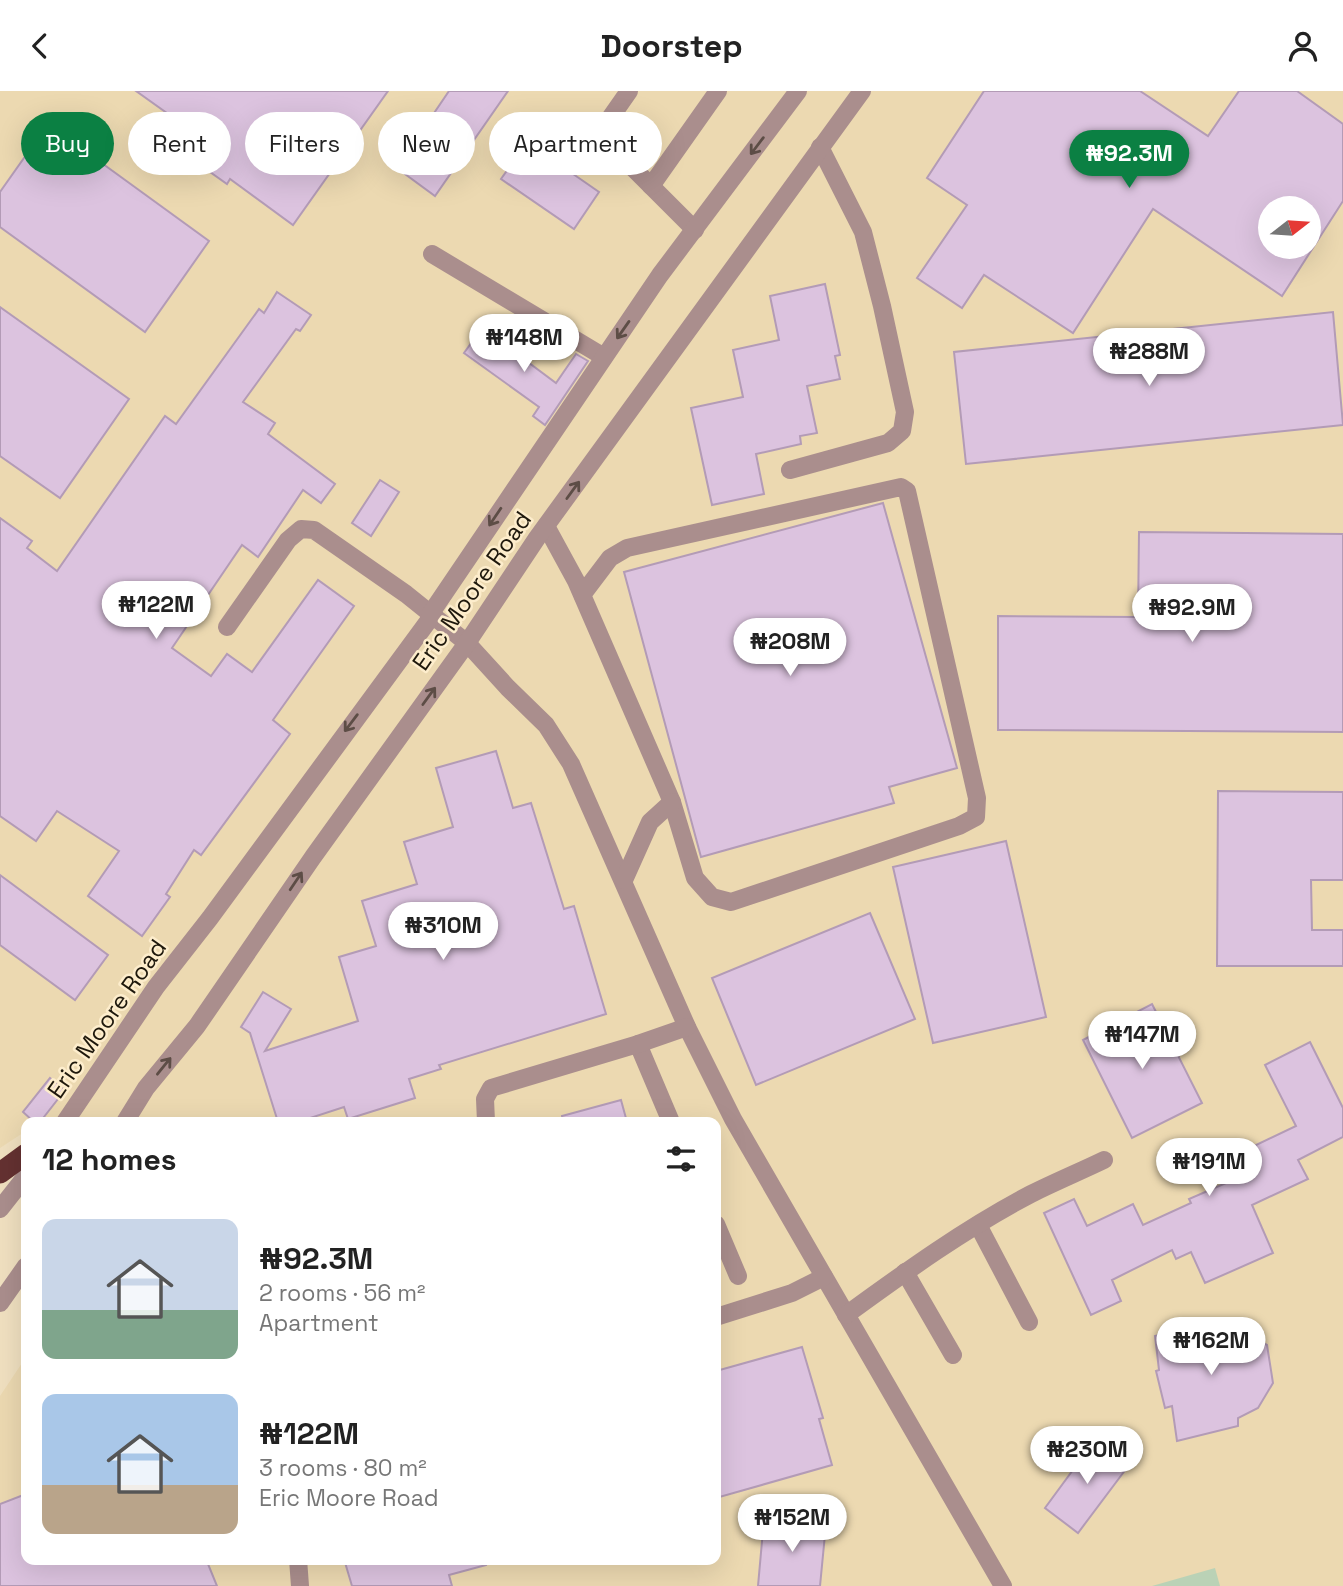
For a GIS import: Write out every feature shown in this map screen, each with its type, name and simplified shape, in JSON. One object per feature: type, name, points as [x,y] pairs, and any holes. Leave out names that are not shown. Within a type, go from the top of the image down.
[{"type":"highway","points":[[0,1173],[21,1158]]},
{"type":"street","points":[[629,91],[599,134],[695,230]]},
{"type":"street","points":[[651,186],[718,91]]},
{"type":"street","name":"Eric Moore Road","points":[[68,1117],[156,987],[210,918],[432,616],[431,613],[604,357],[798,91]]},
{"type":"street","name":"Eric Moore Road","points":[[128,1117],[146,1089],[197,1026],[313,857],[467,643],[546,526],[862,91]]},
{"type":"street","points":[[790,470],[888,443],[902,431],[905,412],[863,232],[820,147]]},
{"type":"street","points":[[432,254],[604,357]]},
{"type":"street","points":[[546,526],[582,595],[672,802],[695,878],[712,897],[731,902],[959,826],[976,817],[977,799],[907,491],[901,487],[627,548],[610,558],[582,595]]},
{"type":"street","points":[[227,627],[288,540],[301,529],[314,530],[406,594],[467,643],[545,725],[571,764],[687,1027],[733,1119],[1003,1586]]},
{"type":"street","points":[[624,880],[650,822],[672,802]]},
{"type":"street","points":[[486,1117],[485,1099],[491,1088],[687,1027]]},
{"type":"street","points":[[638,1044],[669,1117]]},
{"type":"street","points":[[846,1315],[905,1272],[978,1225],[1029,1195],[1104,1160]]},
{"type":"street","points":[[0,1209],[21,1182]]},
{"type":"street","points":[[978,1225],[1029,1322]]},
{"type":"street","points":[[721,1236],[738,1276]]},
{"type":"street","points":[[905,1272],[953,1355]]},
{"type":"street","points":[[0,1303],[21,1273]]},
{"type":"street","points":[[721,1315],[792,1293],[824,1277]]},
{"type":"street","points":[[298,1565],[300,1586]]},
{"type":"shaded area","points":[[0,91],[1343,91],[1343,1586],[0,1586],[0,1396],[21,1364],[21,1565],[721,1565],[721,1117],[21,1117],[21,1134],[0,1148]]},
{"type":"green space","points":[[1215,1568],[1220,1586],[1152,1586]]},
{"type":"building","points":[[136,91],[388,91],[364,125],[364,112],[245,112],[245,175],[328,175],[293,225],[230,179],[227,184],[214,175],[231,175],[231,112],[165,112]]},
{"type":"building","points":[[449,91],[508,91],[493,112],[489,112],[489,118],[475,138],[475,112],[435,112]]},
{"type":"building","points":[[984,91],[1140,91],[1208,136],[1239,91],[1297,91],[1343,124],[1343,201],[1321,235],[1321,196],[1258,196],[1258,259],[1306,259],[1282,296],[1153,209],[1073,333],[984,275],[962,308],[917,278],[967,205],[927,178]]},
{"type":"building","points":[[21,162],[21,175],[114,175],[114,172],[209,241],[145,332],[0,227],[0,192]]},
{"type":"building","points":[[406,175],[450,175],[435,196]]},
{"type":"building","points":[[504,175],[575,175],[599,192],[574,229],[501,179]]},
{"type":"building","points":[[825,284],[840,355],[835,356],[840,379],[807,386],[817,433],[800,436],[801,444],[756,454],[764,494],[712,505],[691,408],[743,397],[733,350],[779,340],[770,296]]},
{"type":"building","points":[[277,292],[311,315],[300,331],[296,329],[243,402],[275,423],[268,434],[335,484],[321,503],[303,490],[258,557],[242,545],[172,648],[211,676],[227,654],[252,672],[318,580],[354,606],[273,720],[290,734],[201,855],[194,850],[166,894],[170,897],[142,936],[88,896],[119,851],[57,811],[36,841],[0,816],[0,518],[32,541],[27,548],[57,571],[165,416],[176,424],[259,309],[264,313]]},
{"type":"building","points":[[0,307],[129,399],[60,498],[0,456]]},
{"type":"building","points":[[1333,312],[1343,425],[966,464],[954,352]]},
{"type":"building","points":[[482,328],[556,383],[576,354],[588,361],[545,425],[533,416],[539,407],[464,353]]},
{"type":"building","points":[[380,480],[399,492],[371,536],[352,523]]},
{"type":"building","points":[[883,503],[957,768],[889,787],[894,803],[701,857],[624,572]]},
{"type":"building","points":[[1139,532],[1343,534],[1343,732],[998,730],[998,616],[1138,617]]},
{"type":"building","points":[[496,751],[513,808],[531,803],[564,909],[574,906],[606,1014],[439,1065],[441,1069],[409,1079],[415,1098],[354,1117],[347,1117],[344,1107],[313,1117],[276,1117],[250,1033],[241,1027],[263,992],[291,1009],[265,1051],[358,1021],[339,957],[376,946],[362,901],[417,884],[404,842],[453,827],[436,768]]},
{"type":"building","points":[[1218,791],[1343,792],[1343,880],[1311,880],[1312,930],[1343,930],[1343,966],[1217,966]]},
{"type":"building","points":[[1006,841],[1046,1017],[933,1043],[893,867]]},
{"type":"building","points":[[0,875],[108,955],[75,1000],[0,945]]},
{"type":"building","points":[[870,913],[915,1019],[756,1085],[712,978]]},
{"type":"building","points":[[1152,1004],[1202,1103],[1132,1138],[1083,1040]]},
{"type":"building","points":[[1310,1042],[1343,1108],[1343,1137],[1298,1160],[1308,1179],[1252,1205],[1273,1253],[1205,1283],[1191,1252],[1176,1259],[1172,1250],[1112,1280],[1121,1301],[1091,1315],[1044,1213],[1074,1199],[1087,1226],[1133,1204],[1143,1225],[1191,1203],[1189,1199],[1240,1177],[1231,1157],[1296,1126],[1265,1065]]},
{"type":"building","points":[[50,1078],[65,1090],[44,1117],[28,1117],[23,1112]]},
{"type":"building","points":[[621,1100],[626,1117],[562,1117]]},
{"type":"building","points":[[1218,1321],[1221,1330],[1233,1327],[1267,1345],[1273,1383],[1258,1408],[1238,1418],[1238,1426],[1177,1441],[1172,1406],[1165,1408],[1156,1371],[1159,1370],[1155,1336]]},
{"type":"building","points":[[802,1347],[823,1418],[819,1419],[832,1465],[721,1497],[721,1370]]},
{"type":"building","points":[[1095,1440],[1129,1465],[1078,1533],[1045,1508]]},
{"type":"building","points":[[21,1496],[21,1565],[208,1565],[217,1586],[0,1586],[0,1504]]},
{"type":"building","points":[[764,1519],[826,1524],[820,1586],[758,1586]]},
{"type":"building","points":[[346,1565],[486,1565],[449,1575],[452,1586],[352,1586]]}]
